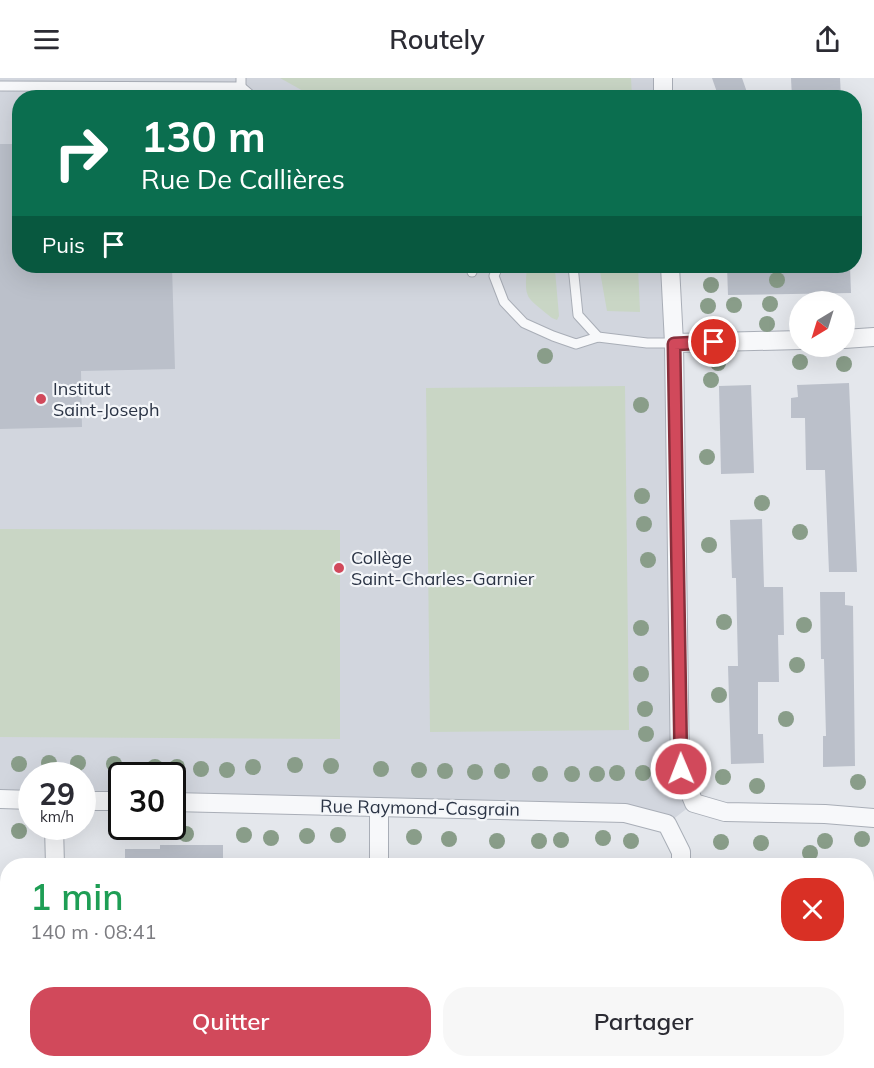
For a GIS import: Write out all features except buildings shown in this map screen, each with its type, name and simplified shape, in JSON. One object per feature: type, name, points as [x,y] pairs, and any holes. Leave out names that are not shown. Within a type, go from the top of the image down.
[{"type":"street","points":[[670,273],[674,344],[681,769],[694,803],[725,812],[825,814],[874,818]]},
{"type":"street","points":[[855,339],[874,338]]},
{"type":"street","points":[[674,344],[789,340]]},
{"type":"street","points":[[0,799],[18,800]]},
{"type":"street","name":"Rue Raymond-Casgrain","points":[[186,802],[625,813],[667,824],[681,852],[681,858]]},
{"type":"street","points":[[379,807],[379,858]]},
{"type":"street","points":[[54,840],[55,858]]},
{"type":"lane","points":[[0,86],[56,82],[241,82]]},
{"type":"lane","points":[[495,273],[494,276],[504,302],[524,323],[576,344],[598,337],[674,344]]},
{"type":"lane","points":[[574,273],[578,315],[598,337]]},
{"type":"shaded area","name":"Collège Saint-Charles-Garnier","points":[[0,78],[663,78],[663,90],[12,90],[12,273],[670,273],[680,769],[694,803],[667,824],[625,813],[186,804],[186,762],[108,762],[108,803],[96,802],[96,762],[18,762],[18,801],[0,801]]},
{"type":"green space","points":[[280,78],[631,78],[632,90],[301,90]]},
{"type":"green space","points":[[527,273],[555,273],[559,316],[557,320],[532,301],[526,286]]},
{"type":"green space","points":[[600,273],[638,273],[640,312],[607,311]]},
{"type":"green space","points":[[625,386],[629,730],[430,732],[426,388]]},
{"type":"green space","points":[[0,529],[340,530],[340,739],[0,737]]},
{"type":"place","name":"Institut Saint-Joseph","points":[[41,399]]},
{"type":"place","name":"Collège Saint-Charles-Garnier","points":[[339,568]]},
{"type":"route","points":[[681,769],[674,344],[714,342]]}]
